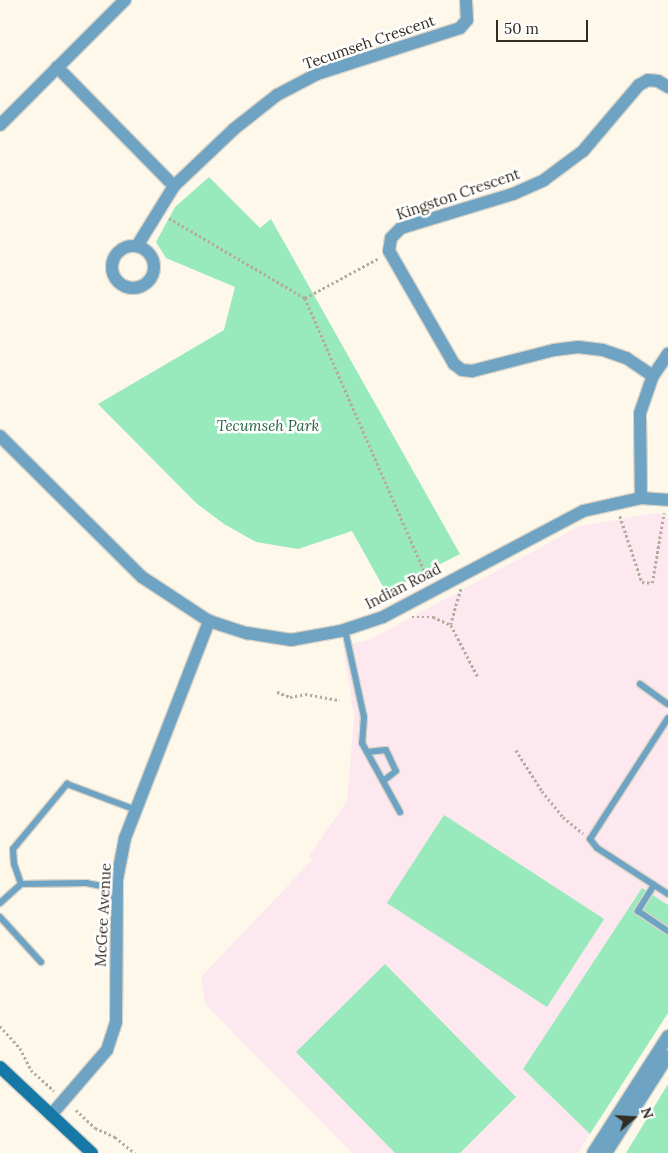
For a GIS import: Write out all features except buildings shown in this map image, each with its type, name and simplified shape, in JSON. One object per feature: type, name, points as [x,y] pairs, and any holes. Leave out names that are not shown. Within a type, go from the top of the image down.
[{"type":"main road","points":[[0,1067],[92,1153]]},
{"type":"street","points":[[0,125],[125,0]]},
{"type":"street","name":"Tecumseh Crescent","points":[[138,246],[174,186],[234,129],[277,95],[317,74],[460,28],[467,20],[466,0]]},
{"type":"street","points":[[58,67],[174,186]]},
{"type":"street","name":"Kingston Crescent","points":[[653,376],[626,358],[603,350],[578,347],[554,350],[472,371],[462,370],[454,364],[389,251],[391,238],[401,228],[513,194],[544,180],[583,151],[640,85],[648,80],[658,81],[668,87]]},
{"type":"street","points":[[641,498],[638,437],[640,412],[653,376],[668,354]]},
{"type":"street","name":"Indian Road","points":[[0,436],[142,577],[210,621],[247,633],[291,640],[345,630],[383,617],[564,519],[608,504],[641,498],[668,500]]},
{"type":"street","name":"McGee Avenue","points":[[51,1115],[108,1050],[116,1022],[117,890],[125,838],[210,621]]},
{"type":"street","points":[[606,1153],[655,1067],[668,1036]]},
{"type":"street","points":[[593,1153],[655,1067],[668,1056]]},
{"type":"lane","points":[[345,630],[364,717],[362,743],[400,812]]},
{"type":"lane","points":[[640,684],[668,704]]},
{"type":"lane","points":[[667,891],[654,885],[597,848],[590,839],[668,718]]},
{"type":"lane","points":[[367,752],[386,750],[396,771],[383,781]]},
{"type":"lane","points":[[21,884],[14,864],[13,849],[67,784],[136,810]]},
{"type":"lane","points":[[0,903],[21,884],[87,883],[117,890]]},
{"type":"lane","points":[[654,885],[638,911],[668,931]]},
{"type":"lane","points":[[0,917],[41,962]]},
{"type":"path","points":[[162,214],[305,298],[433,589]]},
{"type":"path","points":[[305,298],[382,256]]},
{"type":"path","points":[[620,516],[642,582],[652,583],[664,513]]},
{"type":"path","points":[[451,625],[461,589]]},
{"type":"path","points":[[410,616],[433,617],[451,625],[478,677]]},
{"type":"path","points":[[276,692],[290,696],[305,694],[339,700]]},
{"type":"path","points":[[516,750],[563,817],[590,839]]},
{"type":"path","points":[[0,1026],[20,1048],[31,1070],[54,1090]]},
{"type":"path","points":[[76,1110],[95,1128],[116,1137],[135,1153]]},
{"type":"shaded area","points":[[656,513],[668,515],[668,905],[642,888],[523,1069],[590,1134],[578,1153],[352,1153],[205,1004],[201,977],[313,859],[309,856],[347,801],[354,716],[343,646],[371,639],[580,526]]},
{"type":"green space","name":"Tecumseh Park","points":[[209,177],[260,228],[271,219],[460,554],[386,592],[352,531],[298,549],[256,542],[224,524],[196,503],[98,404],[224,330],[235,287],[166,258],[156,242],[175,207]]},
{"type":"green space","points":[[444,815],[604,919],[547,1007],[387,903]]},
{"type":"green space","points":[[642,888],[668,905],[668,1013],[590,1134],[523,1069]]},
{"type":"green space","points":[[385,964],[516,1097],[460,1153],[395,1153],[296,1052]]},
{"type":"green space","points":[[668,1084],[668,1153],[626,1153]]}]
